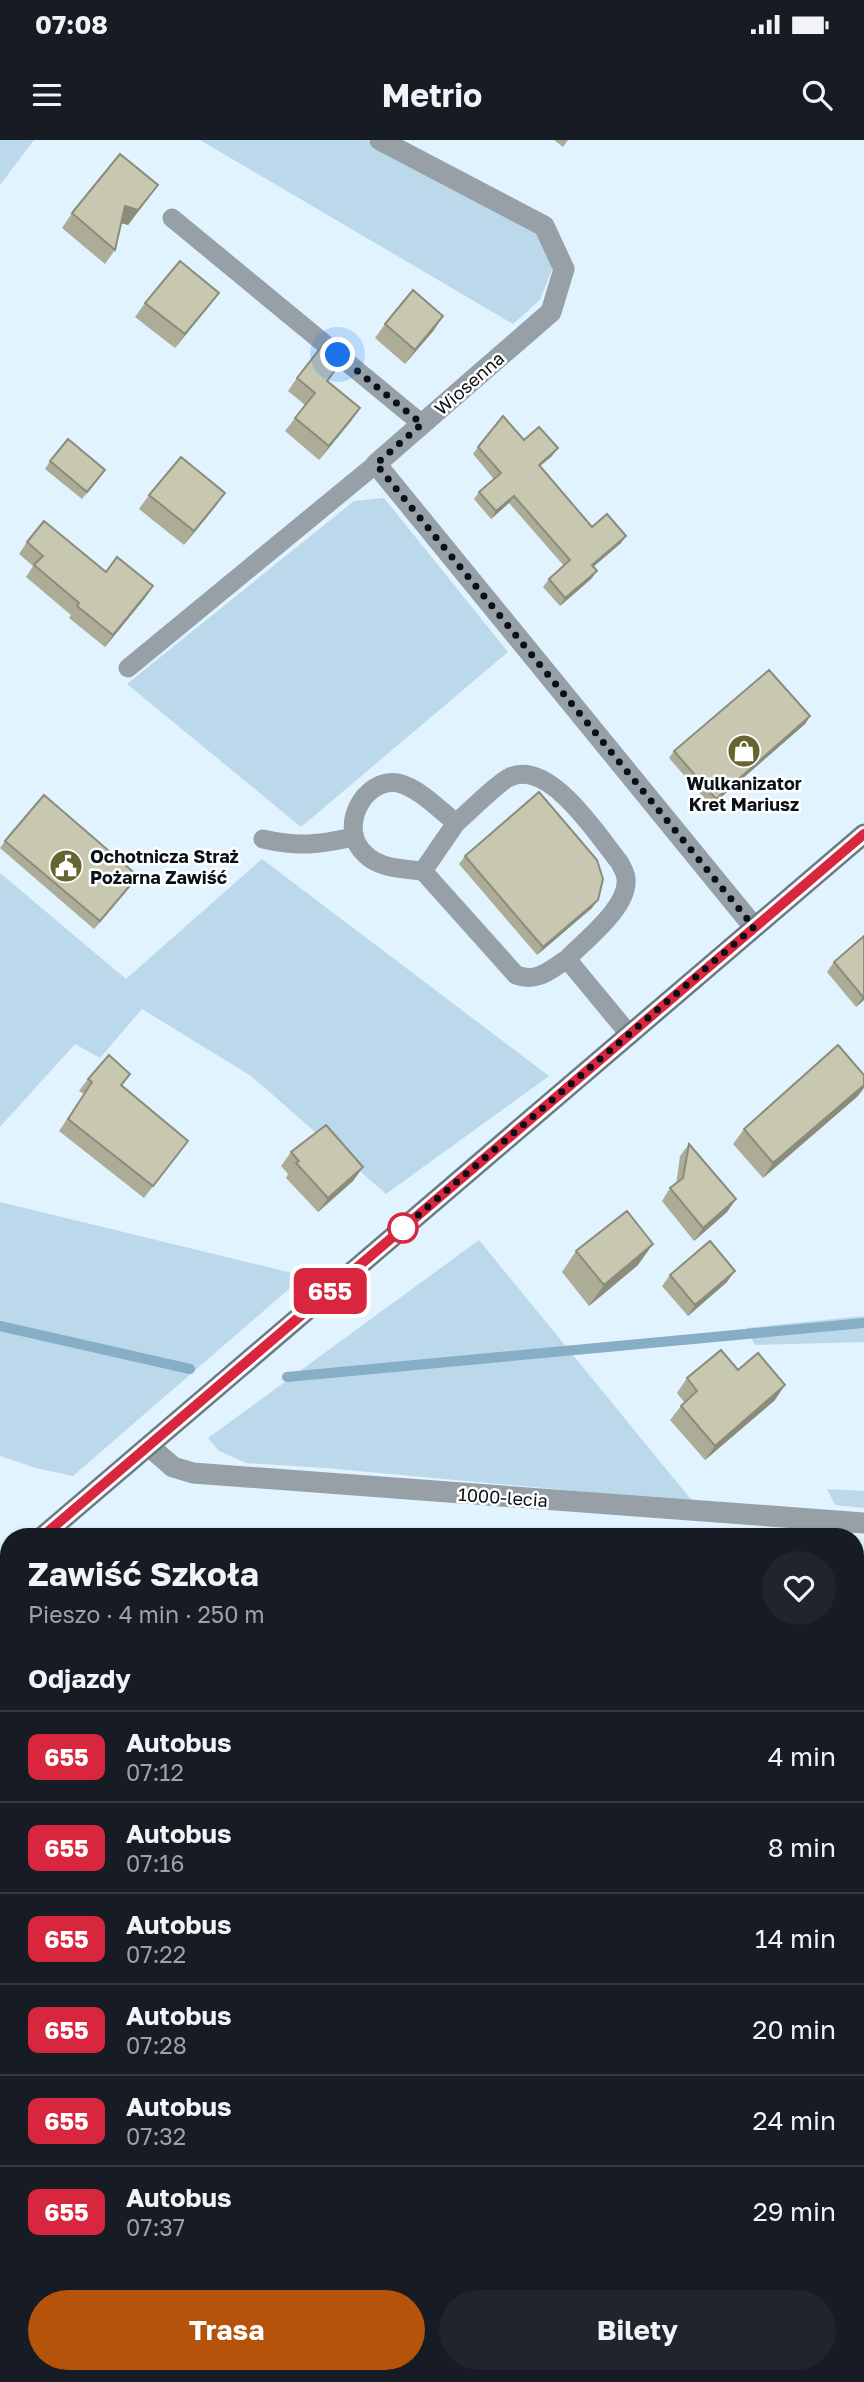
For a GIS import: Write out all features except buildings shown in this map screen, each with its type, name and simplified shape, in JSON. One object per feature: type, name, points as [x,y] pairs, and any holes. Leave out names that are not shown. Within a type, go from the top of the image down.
[{"type":"main road","points":[[53,1528],[864,834]]},
{"type":"street","name":"Wiosenna","points":[[376,464],[551,312],[564,269],[544,226],[380,140]]},
{"type":"street","points":[[376,464],[754,927]]},
{"type":"street","name":"1000-lecia","points":[[150,1447],[173,1467],[193,1473],[864,1523]]},
{"type":"lane","points":[[172,218],[422,424]]},
{"type":"lane","points":[[128,668],[376,464]]},
{"type":"lane","points":[[423,871],[456,823],[510,777],[523,775],[549,782],[562,793],[620,863],[626,876],[619,903],[567,959],[538,977],[527,979],[516,975],[423,871],[391,868],[366,856],[354,837],[353,814],[364,797],[381,785],[397,783],[416,792],[456,823]]},
{"type":"lane","points":[[263,839],[293,845],[319,845],[354,837]]},
{"type":"lane","points":[[567,959],[629,1034]]},
{"type":"shaded area","points":[[0,140],[34,140],[0,185]]},
{"type":"shaded area","points":[[200,140],[366,140],[536,230],[555,262],[540,300],[513,324]]},
{"type":"shaded area","points":[[384,498],[508,652],[301,827],[127,684],[354,501]]},
{"type":"shaded area","points":[[262,859],[549,1076],[386,1194],[251,1076],[142,1009],[100,1058],[75,1044],[0,1127],[0,873],[126,979]]},
{"type":"shaded area","points":[[0,1202],[304,1276],[73,1476],[36,1468],[0,1456]]},
{"type":"shaded area","points":[[479,1240],[693,1502],[246,1463],[219,1451],[208,1438]]},
{"type":"shaded area","points":[[864,1316],[864,1342],[755,1345],[746,1328]]},
{"type":"shaded area","points":[[827,1489],[864,1491],[864,1508],[835,1505]]},
{"type":"waterway","points":[[287,1377],[864,1323]]},
{"type":"waterway","points":[[0,1326],[190,1369]]},
{"type":"bus line","name":"655","points":[[53,1528],[864,834]]},
{"type":"place","name":"Wulkanizator Kret Mariusz","points":[[744,751]]},
{"type":"place","name":"Ochotnicza Straż Pożarna Zawiść","points":[[66,866]]},
{"type":"route","points":[[338,355],[422,424],[376,464],[754,927],[403,1228]]}]
